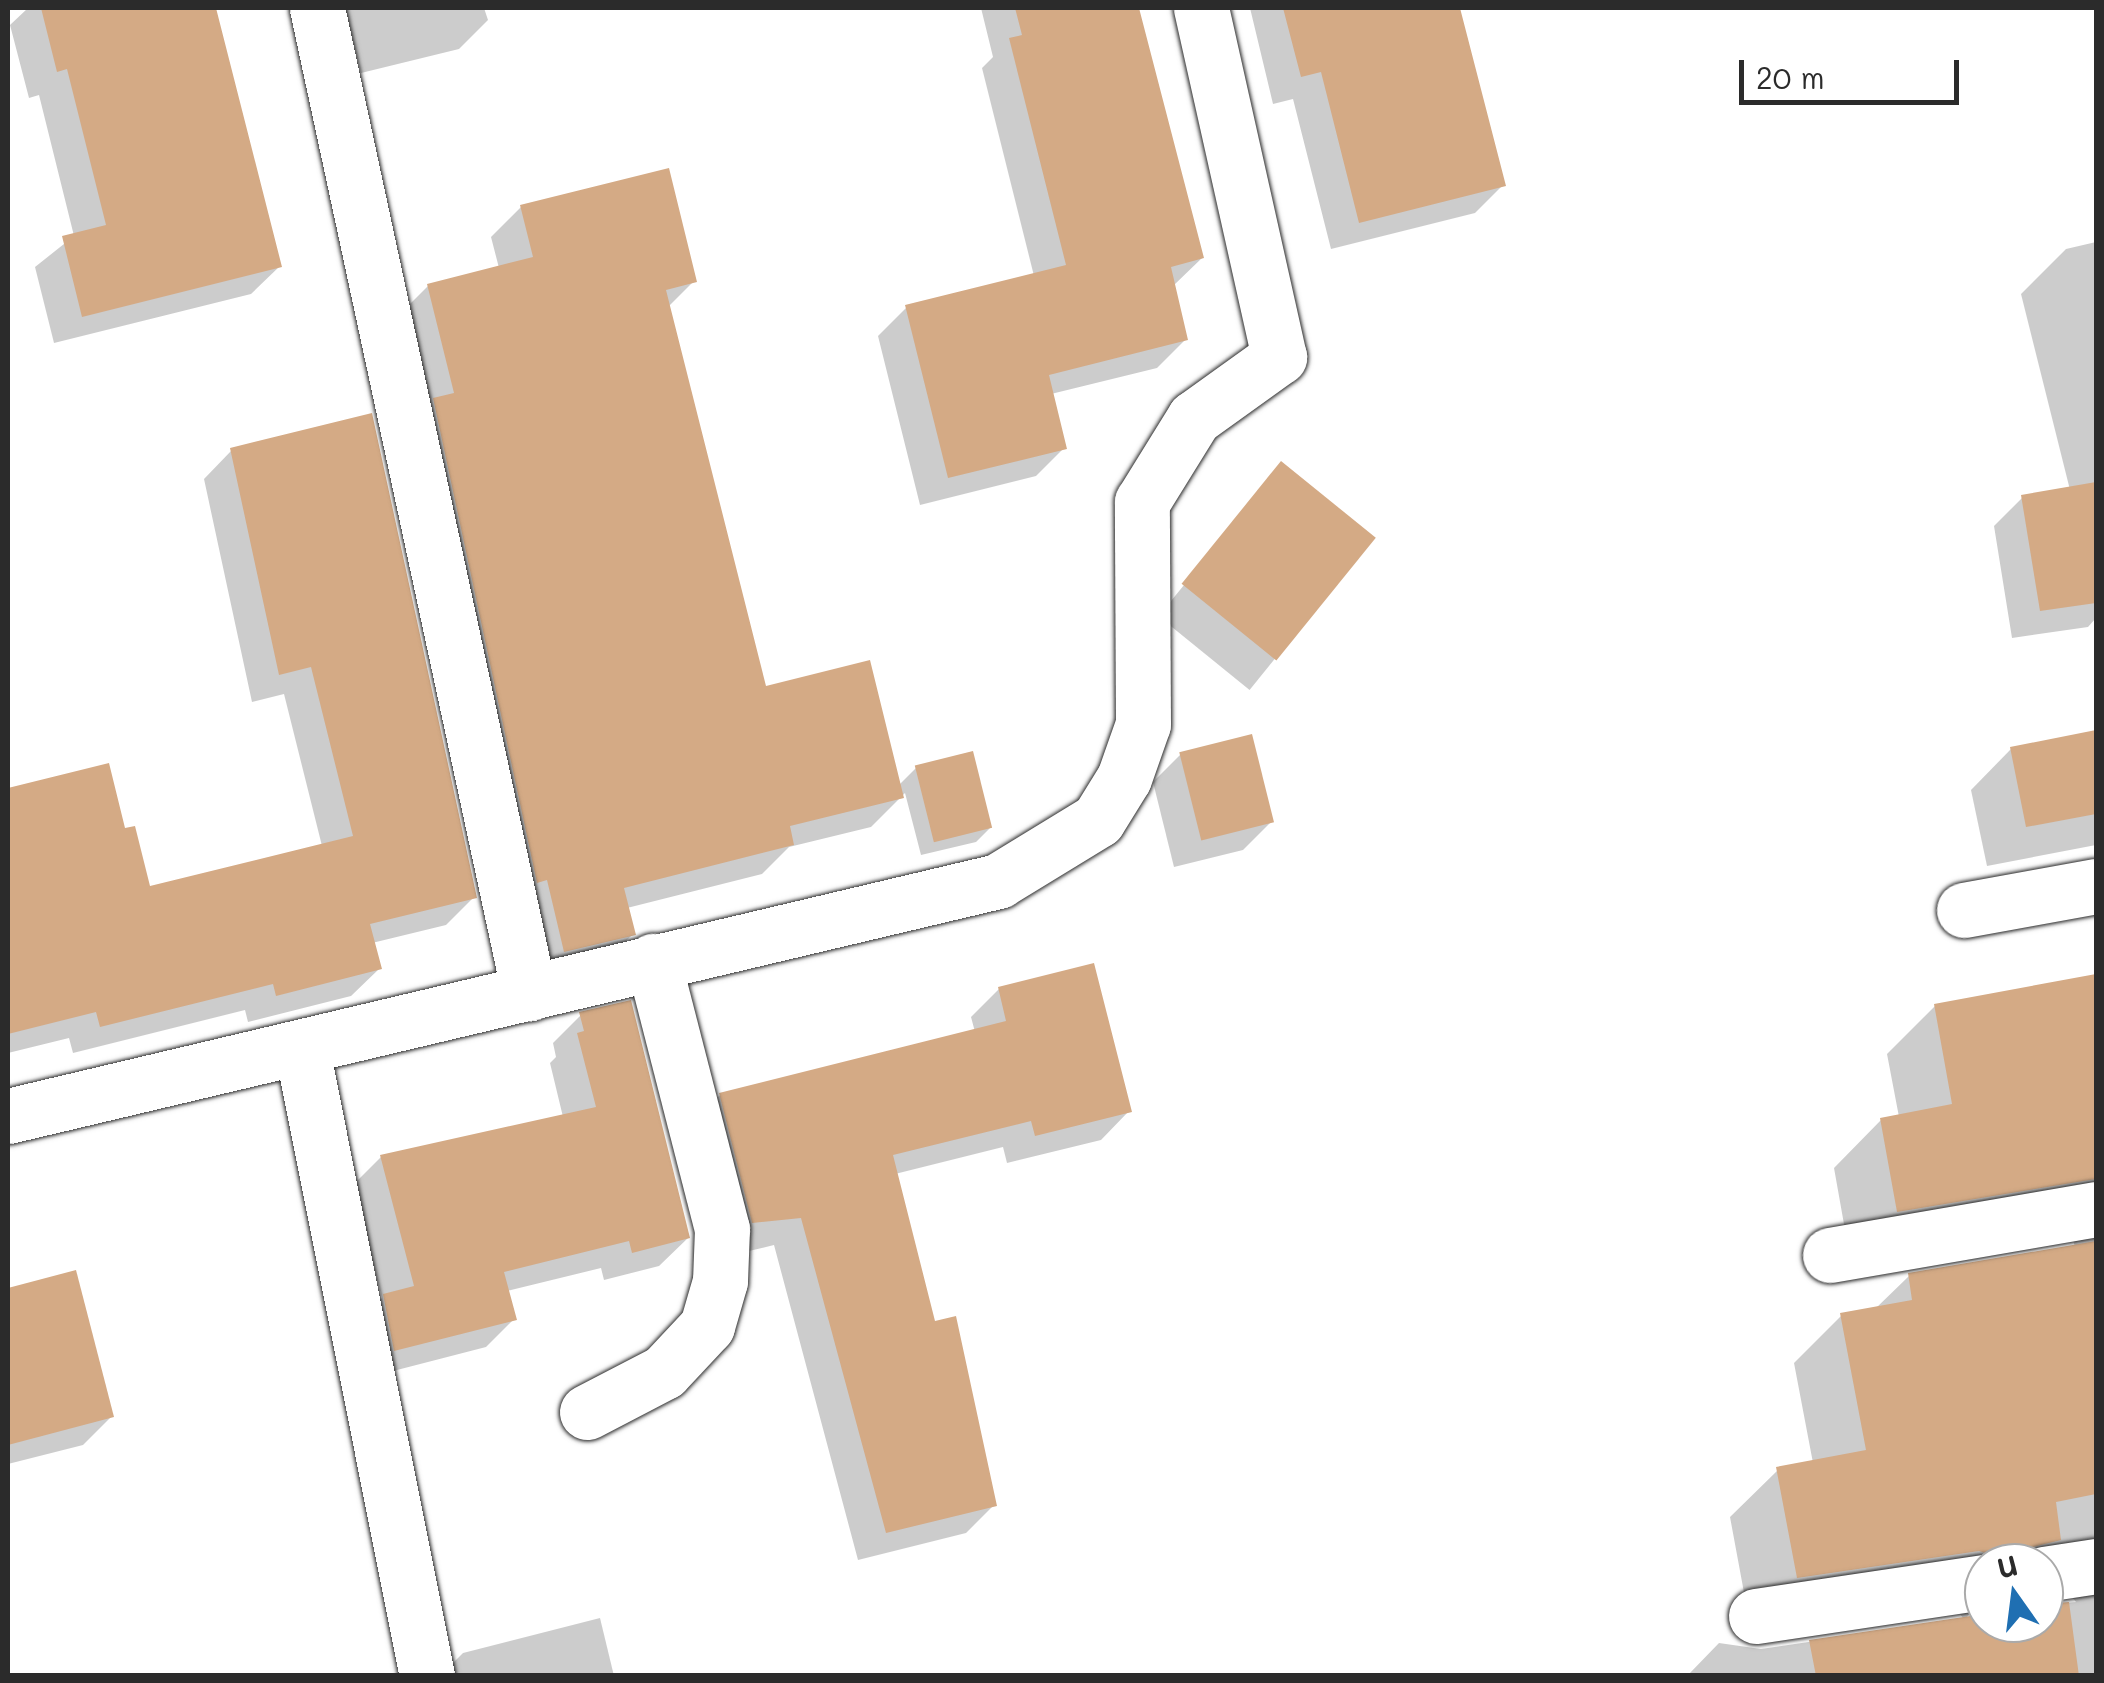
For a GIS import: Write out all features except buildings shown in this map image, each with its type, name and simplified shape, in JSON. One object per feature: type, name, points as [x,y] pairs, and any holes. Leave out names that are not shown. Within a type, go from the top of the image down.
[{"type":"street","points":[[317,8],[529,993]]},
{"type":"street","points":[[8,1116],[302,1050],[652,961],[998,881],[1098,820],[1124,778],[1144,724],[1142,502],[1194,418],[1280,357],[1202,8]]},
{"type":"street","points":[[1964,910],[2096,886]]},
{"type":"street","points":[[587,1412],[664,1372],[707,1326],[720,1282],[722,1229],[652,961]]},
{"type":"street","points":[[302,1050],[426,1676]]},
{"type":"street","points":[[1830,1255],[2096,1209]]},
{"type":"street","points":[[2064,1571],[2096,1566]]},
{"type":"street","points":[[1756,1616],[1964,1585]]}]
